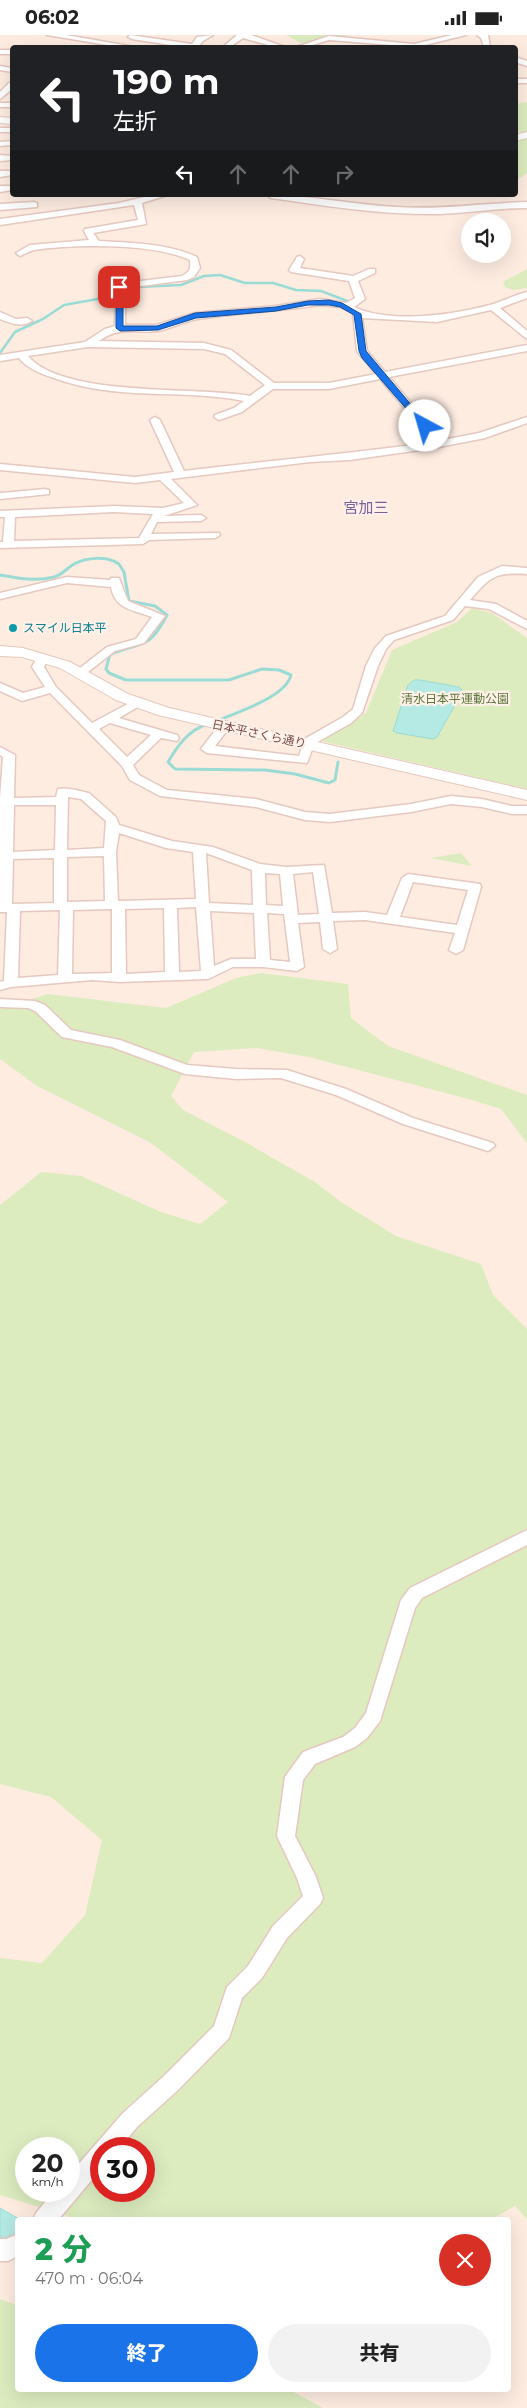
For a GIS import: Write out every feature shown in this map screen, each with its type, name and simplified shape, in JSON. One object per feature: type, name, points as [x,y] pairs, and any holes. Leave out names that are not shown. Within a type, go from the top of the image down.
[{"type":"street","points":[[51,35],[97,45],[110,35]]},
{"type":"street","points":[[134,35],[132,37],[182,45]]},
{"type":"street","points":[[196,45],[200,39],[209,35]]},
{"type":"street","points":[[229,45],[242,35],[274,45]]},
{"type":"street","points":[[420,45],[445,37],[462,35]]},
{"type":"street","points":[[481,35],[485,37],[487,45]]},
{"type":"street","points":[[306,45],[328,38],[393,45]]},
{"type":"street","points":[[379,45],[383,44]]},
{"type":"street","points":[[0,97],[10,87]]},
{"type":"street","points":[[0,222],[35,218],[148,197]]},
{"type":"street","points":[[286,197],[376,209],[463,210],[489,206],[527,205]]},
{"type":"street","points":[[35,218],[33,202],[42,199]]},
{"type":"street","points":[[96,244],[88,231],[143,222],[137,200]]},
{"type":"street","points":[[0,207],[34,205]]},
{"type":"street","points":[[20,253],[30,248],[96,244],[128,245],[189,255],[196,263],[193,272],[184,277],[124,286],[116,289],[114,292],[120,308],[120,328]]},
{"type":"street","points":[[300,259],[294,270],[355,283]]},
{"type":"street","points":[[293,280],[355,283],[372,271]]},
{"type":"street","points":[[345,307],[354,304],[360,299],[355,283]]},
{"type":"street","points":[[88,344],[100,335],[120,328],[158,328],[195,316],[276,309],[320,302],[345,307],[357,314],[368,317],[437,319],[493,307],[527,295]]},
{"type":"street","points":[[493,307],[527,336]]},
{"type":"street","points":[[357,314],[362,351],[425,426],[434,445]]},
{"type":"street","points":[[0,315],[16,322],[27,321]]},
{"type":"street","points":[[0,358],[88,344],[197,345],[222,349],[272,386]]},
{"type":"street","points":[[219,417],[238,410],[266,388],[272,386],[329,386],[527,347]]},
{"type":"street","points":[[21,354],[23,358],[37,369],[109,389],[223,394],[251,399]]},
{"type":"street","points":[[155,420],[181,475]]},
{"type":"street","points":[[0,467],[135,480],[310,459],[350,457],[434,445],[481,436],[527,420]]},
{"type":"street","points":[[41,472],[50,513]]},
{"type":"street","points":[[161,511],[152,520],[142,541],[4,546],[5,515],[114,509],[161,511],[192,505],[164,477]]},
{"type":"street","points":[[2,495],[45,492]]},
{"type":"street","points":[[152,520],[201,518]]},
{"type":"street","points":[[144,537],[215,535]]},
{"type":"street","points":[[224,727],[207,749],[303,760],[307,745],[358,710],[372,666],[381,648],[390,638],[449,617],[482,579],[502,569],[527,571]]},
{"type":"street","points":[[0,596],[67,580],[116,582],[118,597],[122,604],[159,617],[140,641],[111,649],[80,673]]},
{"type":"street","points":[[466,598],[495,604],[527,619]]},
{"type":"street","points":[[495,604],[527,626]]},
{"type":"street","name":"日本平さくら通り","points":[[0,651],[42,658],[80,673],[137,703],[224,727],[527,795]]},
{"type":"street","points":[[42,658],[38,667],[52,689],[126,764],[134,777],[164,793],[256,803],[306,815],[330,818],[411,808],[451,800],[482,803],[512,810],[527,809]]},
{"type":"street","points":[[0,686],[22,697],[52,689]]},
{"type":"street","points":[[90,729],[137,703]]},
{"type":"street","points":[[111,719],[172,738]]},
{"type":"street","points":[[126,764],[158,734]]},
{"type":"street","points":[[0,751],[10,755],[4,802],[3,856],[6,908],[6,985],[92,976],[119,978],[208,975],[231,963],[263,963],[297,967],[286,871]]},
{"type":"street","points":[[65,979],[61,854],[62,792],[85,796],[112,821],[110,852],[119,978]]},
{"type":"street","points":[[4,802],[62,801]]},
{"type":"street","points":[[113,827],[170,845],[209,850],[258,868],[286,871],[319,868],[330,949]]},
{"type":"street","points":[[199,850],[208,975]]},
{"type":"street","points":[[3,856],[110,852]]},
{"type":"street","points":[[258,868],[262,909],[263,963]]},
{"type":"street","points":[[392,920],[408,878],[476,887],[456,950]]},
{"type":"street","points":[[6,908],[170,903],[262,909],[291,915],[326,918],[366,916],[462,930]]},
{"type":"street","points":[[170,903],[172,975]]},
{"type":"street","points":[[0,1003],[35,1006],[40,1008],[67,1034],[115,1043],[185,1069],[236,1074],[282,1073],[340,1092],[408,1121],[488,1146]]},
{"type":"street","points":[[115,2137],[130,2120],[171,2083],[222,2031],[234,1993],[256,1972],[280,1931],[313,1898],[306,1877],[286,1836],[294,1777],[309,1758],[350,1742],[361,1733],[374,1716],[407,1605],[416,1593],[527,1537]]},
{"type":"street","points":[[80,2178],[90,2166]]},
{"type":"street","points":[[47,2217],[60,2202]]},
{"type":"street","points":[[0,2250],[8,2250],[15,2246]]},
{"type":"green space","points":[[286,35],[351,35],[301,43]]},
{"type":"green space","points":[[527,102],[527,173],[518,179],[518,137],[522,132],[518,131],[518,104]]},
{"type":"green space","points":[[527,269],[527,288],[513,290],[505,287],[503,282]]},
{"type":"green space","name":"清水日本平運動公園","points":[[472,608],[492,613],[527,638],[527,789],[321,741],[366,713],[392,650],[457,622]]},
{"type":"green space","points":[[461,853],[472,866],[431,858]]},
{"type":"green space","points":[[261,973],[348,984],[351,1018],[388,1046],[527,1095],[527,1143],[501,1109],[309,1057],[256,1048],[194,1052],[171,1096],[183,1110],[245,1142],[315,1182],[341,1202],[396,1236],[481,1264],[493,1295],[527,1329],[527,2219],[515,2206],[495,2217],[71,2217],[23,2202],[80,2202],[80,2137],[15,2137],[15,2200],[0,2195],[0,1958],[42,1963],[85,1915],[102,1840],[51,1797],[0,1784],[0,1205],[41,1172],[81,1176],[161,1212],[200,1224],[228,1202],[151,1143],[37,1086],[0,1059],[0,1009],[48,994],[166,1008],[236,978]]},
{"type":"green space","points":[[0,2299],[15,2304],[15,2392],[294,2392],[323,2408],[0,2408]]},
{"type":"water","points":[[414,680],[459,687],[463,691],[437,737],[433,739],[393,731],[408,685]]},
{"type":"water","points":[[0,2208],[16,2217],[15,2236],[7,2245],[0,2245]]},
{"type":"waterway","points":[[0,353],[15,332],[43,319],[64,305],[120,295],[139,287],[181,285],[204,276],[220,275],[245,283],[273,283],[296,290],[321,291],[350,302]]},
{"type":"waterway","points":[[0,575],[27,579],[47,578],[57,576],[74,564],[97,558],[114,561],[119,564],[124,572],[129,601],[155,606],[167,615],[161,626],[149,640],[137,646],[110,654],[106,669],[109,673],[126,680],[229,680],[262,669],[279,670],[291,675],[287,683],[271,697],[217,721]]},
{"type":"waterway","points":[[207,724],[184,739],[176,750],[168,762],[175,769],[265,770],[295,774],[329,783],[335,780],[338,762]]},
{"type":"place","name":"スマイル日本平","points":[[13,628]]},
{"type":"district","name":"宮加三","points":[[366,508]]},
{"type":"route","points":[[119,287],[114,292],[120,308],[120,328],[158,328],[195,316],[276,309],[308,303],[320,302],[342,305],[357,314],[356,319],[362,351],[366,358],[384,376],[425,426]]}]
